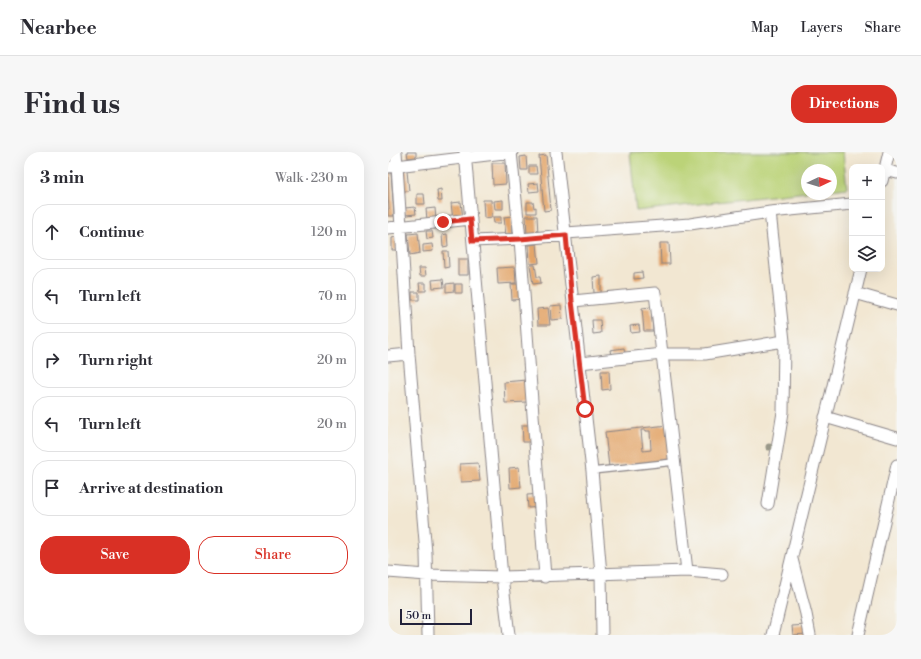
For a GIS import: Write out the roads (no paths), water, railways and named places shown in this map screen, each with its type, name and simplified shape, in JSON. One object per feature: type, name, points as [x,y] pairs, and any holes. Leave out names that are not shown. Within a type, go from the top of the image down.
[{"type":"street","points":[[396,152],[393,166],[401,227],[409,354],[426,553],[428,635]]},
{"type":"street","points":[[393,166],[465,155],[512,152],[520,239],[545,577]]},
{"type":"street","points":[[556,152],[592,471],[601,574],[602,635]]},
{"type":"street","points":[[885,167],[889,152]]},
{"type":"street","points":[[465,155],[502,577],[509,635]]},
{"type":"street","points":[[885,175],[897,173]]},
{"type":"street","points":[[472,241],[520,239],[690,224],[770,212],[849,204]]},
{"type":"street","points":[[768,504],[783,412],[784,342],[770,212]]},
{"type":"street","points":[[388,228],[470,219]]},
{"type":"street","points":[[773,635],[860,272]]},
{"type":"street","points":[[572,301],[655,293],[687,571]]},
{"type":"street","points":[[855,293],[897,304]]},
{"type":"street","points":[[580,363],[662,354],[705,354],[784,342]]},
{"type":"street","points":[[388,356],[409,354]]},
{"type":"street","points":[[825,417],[897,438]]},
{"type":"street","points":[[858,635],[897,465]]},
{"type":"street","points":[[792,557],[810,635],[804,635]]},
{"type":"street","points":[[388,572],[427,575],[502,577],[545,577],[687,571],[722,574]]},
{"type":"lane","points":[[592,471],[674,462]]}]
